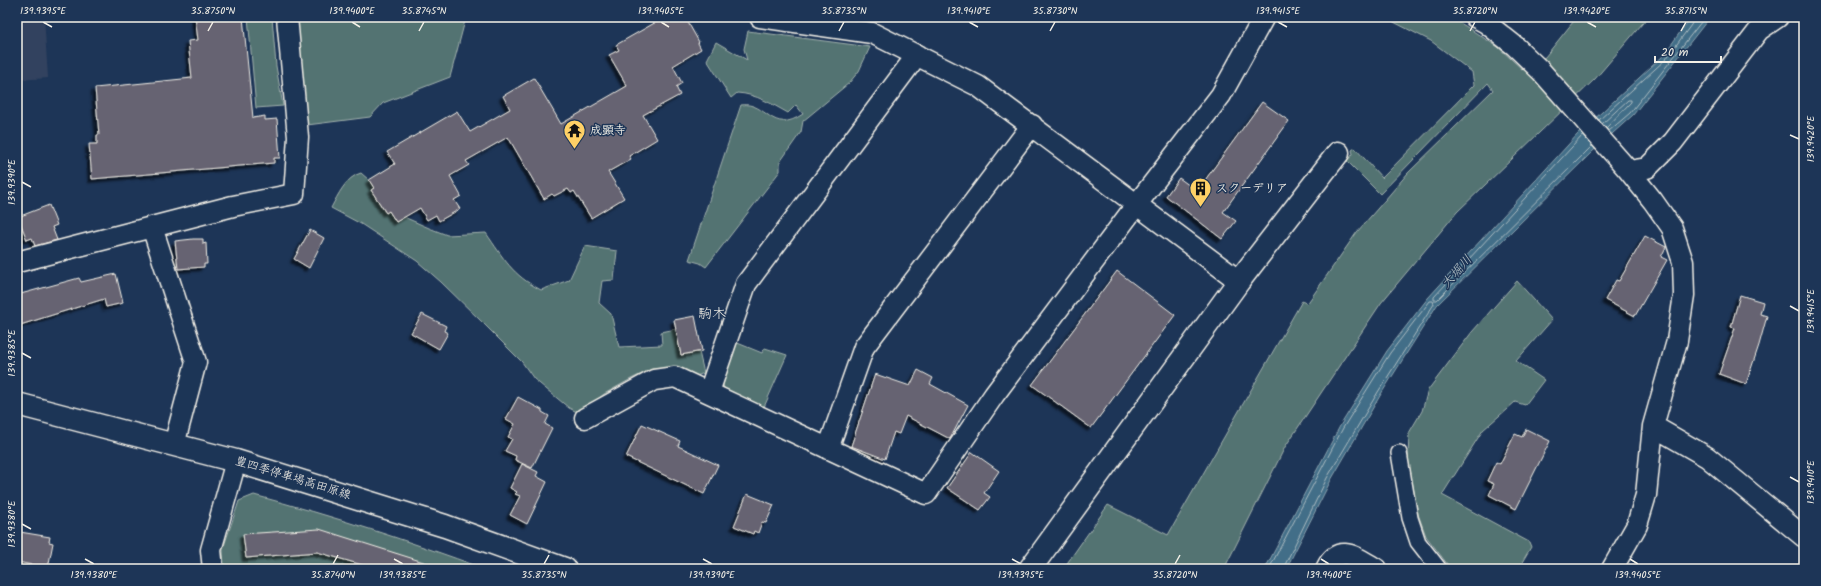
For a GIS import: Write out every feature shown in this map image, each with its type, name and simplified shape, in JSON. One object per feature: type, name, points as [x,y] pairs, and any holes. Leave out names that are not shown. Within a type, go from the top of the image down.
[{"type":"main road","points":[[1030,569],[1239,282],[1338,153]]},
{"type":"main road","name":"豊四季停車場高田原線","points":[[17,404],[236,461],[445,526],[565,569]]},
{"type":"street","points":[[17,262],[233,206],[294,194],[298,137],[287,17]]},
{"type":"street","points":[[762,17],[872,32],[978,86],[1032,125],[1239,282]]},
{"type":"street","points":[[584,418],[654,380],[675,377],[926,494],[994,395],[1136,204],[1221,95],[1264,17]]},
{"type":"street","points":[[1475,17],[1486,23],[1516,46],[1624,165],[1653,201],[1672,228],[1683,262],[1684,295],[1677,341],[1653,426],[1646,495],[1637,525],[1612,569]]},
{"type":"street","points":[[1624,165],[1647,168],[1673,142],[1759,30],[1778,17]]},
{"type":"street","points":[[709,392],[746,284],[917,55]]},
{"type":"street","points":[[828,449],[864,346],[1032,125]]},
{"type":"street","points":[[152,227],[196,362],[174,445]]},
{"type":"street","points":[[1653,426],[1707,458],[1804,537]]},
{"type":"street","points":[[1399,453],[1412,524],[1418,542],[1439,569]]},
{"type":"street","points":[[213,569],[212,550],[236,461]]},
{"type":"street","points":[[1326,569],[1333,558],[1339,554],[1346,554],[1377,569]]},
{"type":"shaded area","points":[[17,17],[44,17],[48,78],[17,80]]},
{"type":"green space","points":[[248,17],[272,17],[276,66],[283,106],[256,108]]},
{"type":"green space","points":[[293,17],[466,17],[450,77],[383,103],[370,117],[307,125],[297,69]]},
{"type":"green space","points":[[1384,17],[1451,17],[1498,47],[1523,70],[1545,57],[1577,17],[1648,17],[1595,79],[1457,212],[1381,303],[1285,447],[1224,569],[1063,569],[1108,505],[1168,535],[1302,301],[1307,304],[1357,232],[1408,173],[1493,90],[1488,83],[1380,194],[1347,161],[1353,154],[1352,150],[1355,148],[1382,178],[1474,85],[1472,72],[1431,41]]},
{"type":"green space","points":[[748,31],[870,47],[859,71],[849,83],[803,121],[801,132],[780,162],[780,171],[706,267],[700,263],[689,260],[741,105],[750,105],[757,108],[776,120],[792,120],[803,114],[796,105],[788,113],[751,95],[737,93],[731,98],[707,60],[716,42],[747,60],[744,49]]},
{"type":"green space","points":[[361,173],[369,180],[374,188],[371,190],[385,213],[389,211],[396,222],[404,217],[447,235],[486,233],[509,266],[541,290],[569,280],[585,246],[617,251],[614,280],[602,281],[599,303],[611,314],[619,347],[662,345],[661,332],[676,329],[681,355],[699,352],[704,373],[694,377],[673,369],[652,369],[604,394],[583,411],[577,412],[569,408],[534,379],[522,362],[441,282],[417,261],[361,224],[331,208],[347,182],[351,178]]},
{"type":"green space","points":[[1517,281],[1552,320],[1516,361],[1544,380],[1525,405],[1515,402],[1483,430],[1442,495],[1529,542],[1531,547],[1518,569],[1451,569],[1426,536],[1418,514],[1408,459],[1409,433],[1422,411],[1428,390],[1472,332]]},
{"type":"green space","points":[[735,342],[762,353],[765,348],[787,355],[764,407],[725,391],[722,382]]},
{"type":"green space","points":[[254,495],[371,529],[485,569],[224,569],[223,549],[239,501]]},
{"type":"water","name":"大堀川","points":[[1691,17],[1710,17],[1633,115],[1592,152],[1437,305],[1381,394],[1331,480],[1286,569],[1265,569],[1340,426],[1387,351],[1428,298],[1578,134],[1663,56]]},
{"type":"building","points":[[195,17],[243,17],[253,118],[265,116],[265,120],[277,119],[280,158],[274,158],[274,163],[92,179],[89,144],[97,144],[97,135],[99,135],[95,88],[192,78],[188,41],[198,40]]},
{"type":"building","points":[[665,17],[685,17],[699,42],[698,43],[701,49],[673,66],[682,83],[676,87],[680,95],[643,115],[657,139],[629,156],[631,159],[608,172],[624,198],[591,218],[574,191],[571,193],[568,189],[554,196],[552,194],[544,199],[508,137],[466,161],[469,165],[450,176],[461,196],[454,200],[460,209],[439,221],[436,215],[427,220],[420,208],[396,222],[389,211],[386,213],[371,190],[374,188],[369,180],[395,164],[387,152],[457,111],[470,132],[510,109],[503,96],[534,78],[561,124],[627,86],[609,55],[619,50],[616,45]]},
{"type":"building","points":[[1262,102],[1289,121],[1223,212],[1236,221],[1222,239],[1166,196],[1179,178],[1197,191]]},
{"type":"building","points":[[49,205],[57,225],[52,227],[57,240],[35,246],[32,238],[27,240],[18,217]]},
{"type":"building","points":[[310,230],[324,238],[309,268],[294,259]]},
{"type":"building","points":[[1645,236],[1666,247],[1661,257],[1667,260],[1635,316],[1605,300],[1616,280],[1619,281]]},
{"type":"building","points":[[203,239],[203,244],[206,243],[207,264],[204,264],[204,267],[178,269],[175,241]]},
{"type":"building","points":[[1117,271],[1175,315],[1091,428],[1032,385]]},
{"type":"building","points":[[116,274],[123,303],[106,307],[104,299],[17,326],[17,295],[79,278],[81,282]]},
{"type":"building","points":[[1740,295],[1763,302],[1760,314],[1767,316],[1746,384],[1719,374],[1735,328],[1731,327]]},
{"type":"building","points":[[422,314],[446,326],[444,331],[448,333],[439,349],[411,333]]},
{"type":"building","points":[[695,316],[702,351],[681,355],[674,320]]},
{"type":"building","points":[[918,370],[933,378],[930,384],[968,405],[950,439],[906,416],[899,434],[894,432],[885,459],[851,446],[875,374],[910,386]]},
{"type":"building","points":[[518,397],[542,410],[542,412],[549,416],[545,424],[552,428],[532,468],[515,460],[516,456],[505,451],[512,439],[508,437],[515,424],[506,419]]},
{"type":"building","points":[[642,424],[680,441],[678,446],[718,465],[704,494],[626,457]]},
{"type":"building","points":[[1526,429],[1550,441],[1516,509],[1489,495],[1494,484],[1487,481],[1496,462],[1500,464],[1515,434],[1522,437]]},
{"type":"building","points":[[972,452],[999,471],[984,493],[990,497],[980,510],[947,488]]},
{"type":"building","points":[[522,464],[538,472],[536,476],[547,482],[527,524],[510,515],[520,496],[515,494],[517,492],[510,488]]},
{"type":"building","points":[[747,494],[774,505],[766,523],[762,522],[758,533],[754,531],[753,534],[734,526]]},
{"type":"building","points":[[319,529],[433,565],[432,569],[376,569],[317,552],[246,558],[243,534]]},
{"type":"building","points":[[20,532],[50,537],[49,542],[53,543],[48,568],[17,562],[17,548]]},
{"type":"place","name":"成顕寺","points":[[575,150]]},
{"type":"place","name":"スクーデリア","points":[[1201,208]]},
{"type":"district","name":"駒木","points":[[712,314]]}]
